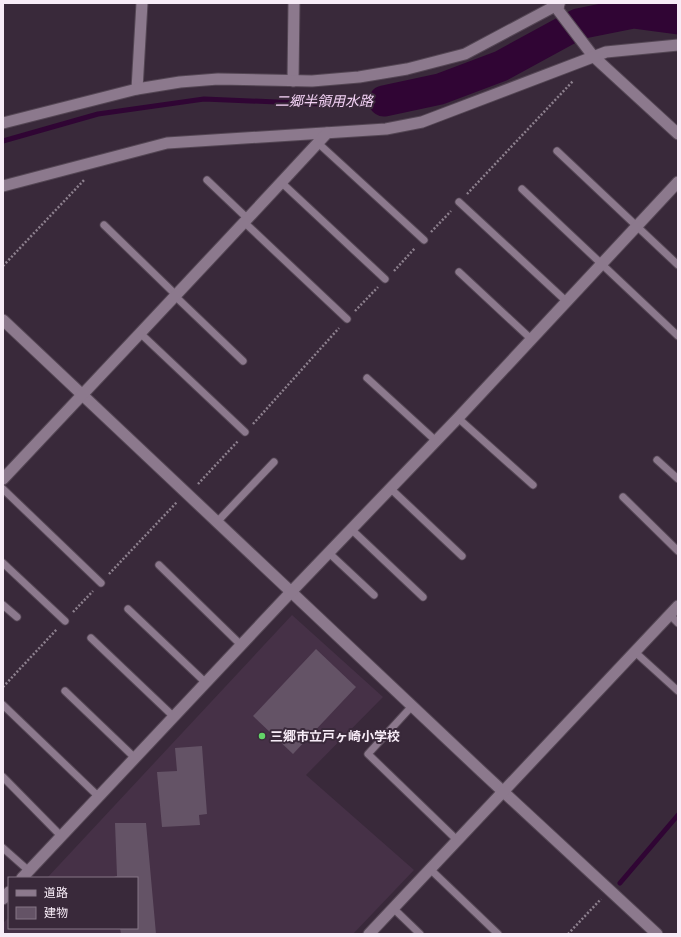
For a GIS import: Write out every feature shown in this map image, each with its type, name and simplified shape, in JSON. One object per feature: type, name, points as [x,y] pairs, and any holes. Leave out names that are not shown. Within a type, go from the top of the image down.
[{"type":"street","points":[[137,89],[142,3]]},
{"type":"street","points":[[293,81],[294,3]]},
{"type":"street","points":[[3,123],[137,89],[199,80],[312,81],[359,77],[407,69],[465,54],[558,6],[593,56],[678,134]]},
{"type":"street","points":[[3,186],[167,143],[386,129],[422,122],[593,56],[626,48],[678,45]]},
{"type":"street","points":[[3,479],[282,183],[327,133]]},
{"type":"street","points":[[25,874],[291,592],[458,418],[530,338],[678,182]]},
{"type":"street","points":[[3,320],[502,791],[657,934]]},
{"type":"street","points":[[369,934],[502,791],[635,652],[674,619],[678,606]]},
{"type":"lane","points":[[318,143],[424,240]]},
{"type":"lane","points":[[557,151],[678,265]]},
{"type":"lane","points":[[207,180],[246,221],[347,319]]},
{"type":"lane","points":[[282,183],[386,279]]},
{"type":"lane","points":[[522,189],[678,336]]},
{"type":"lane","points":[[460,202],[566,301]]},
{"type":"lane","points":[[104,225],[243,362]]},
{"type":"lane","points":[[459,272],[530,338]]},
{"type":"lane","points":[[140,333],[245,432]]},
{"type":"lane","points":[[367,378],[436,441]]},
{"type":"lane","points":[[458,418],[532,485]]},
{"type":"lane","points":[[657,460],[678,480]]},
{"type":"lane","points":[[217,522],[274,462]]},
{"type":"lane","points":[[3,489],[101,583]]},
{"type":"lane","points":[[390,489],[462,556]]},
{"type":"lane","points":[[623,497],[678,551]]},
{"type":"lane","points":[[351,529],[423,597]]},
{"type":"lane","points":[[329,553],[374,595]]},
{"type":"lane","points":[[3,563],[65,621]]},
{"type":"lane","points":[[158,565],[241,645]]},
{"type":"lane","points":[[3,605],[17,617]]},
{"type":"lane","points":[[128,609],[206,682]]},
{"type":"lane","points":[[91,638],[174,717]]},
{"type":"lane","points":[[635,652],[678,691]]},
{"type":"lane","points":[[64,691],[135,758]]},
{"type":"lane","points":[[3,705],[98,796]]},
{"type":"lane","points":[[412,706],[368,754],[457,840]]},
{"type":"lane","points":[[3,777],[62,836]]},
{"type":"lane","points":[[3,848],[25,874]]},
{"type":"lane","points":[[430,869],[498,934]]},
{"type":"lane","points":[[393,908],[420,934]]},
{"type":"path","points":[[3,266],[87,177],[90,163]]},
{"type":"path","points":[[3,687],[180,499]]},
{"type":"path","points":[[568,934],[603,897]]},
{"type":"shaded area","name":"三郷市立戸ヶ崎小学校","points":[[292,615],[383,697],[306,775],[414,870],[353,934],[3,934],[3,923],[8,918],[8,929],[138,929],[138,877],[48,877]]},
{"type":"building","points":[[316,649],[356,687],[293,754],[253,716]]},
{"type":"building","points":[[202,746],[207,814],[199,815],[200,825],[162,827],[157,772],[177,771],[175,748]]},
{"type":"building","points":[[115,823],[146,823],[156,934],[121,934],[120,929],[138,929],[138,877],[114,877],[117,876]]},
{"type":"waterway","name":"二郷半領用水路","points":[[384,101],[440,89],[501,66],[578,24],[633,13],[678,19]]},
{"type":"waterway","name":"二郷半領用水路","points":[[3,141],[98,114],[204,99],[323,104],[384,101]]},
{"type":"waterway","points":[[620,883],[678,815]]},
{"type":"place","name":"三郷市立戸ヶ崎小学校","points":[[262,736]]}]
